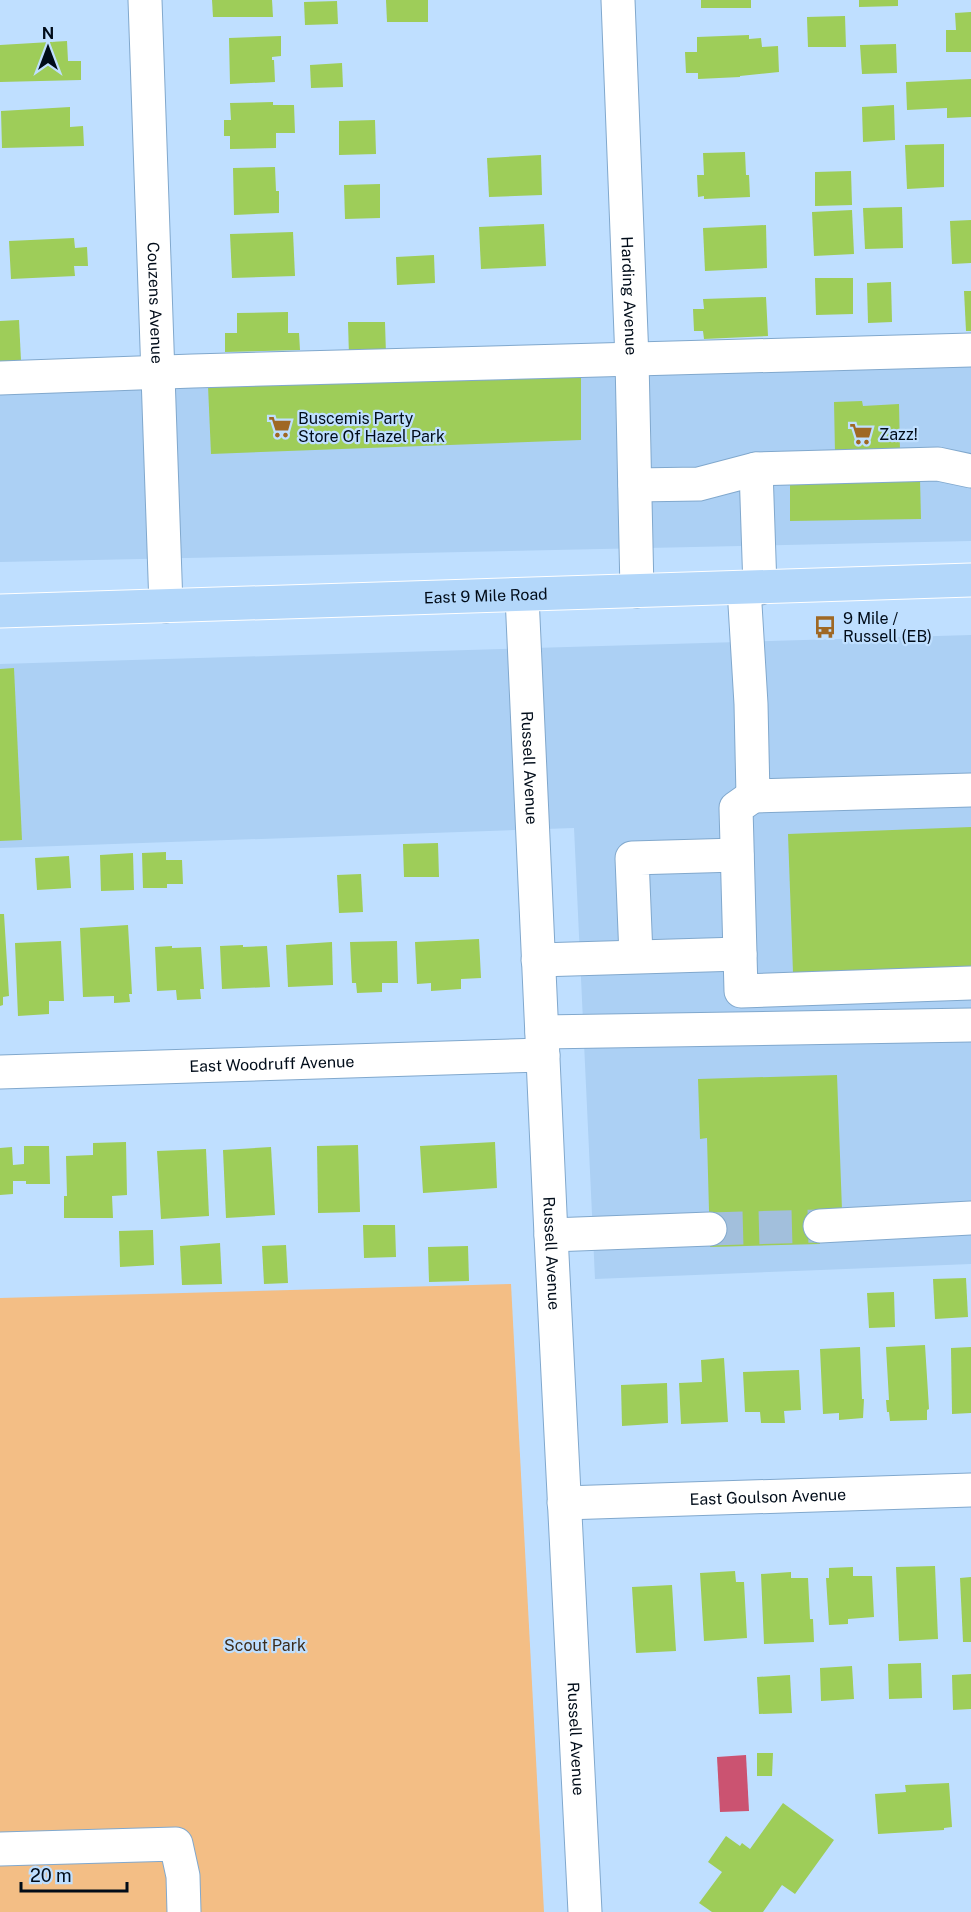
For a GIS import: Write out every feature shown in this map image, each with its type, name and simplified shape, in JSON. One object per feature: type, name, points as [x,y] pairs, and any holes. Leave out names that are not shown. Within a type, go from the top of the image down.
[{"type":"main road","name":"East 9 Mile Road","points":[[0,611],[971,580]]},
{"type":"street","name":"Couzens Avenue","points":[[145,0],[166,606]]},
{"type":"street","name":"Harding Avenue","points":[[618,0],[632,360],[637,591]]},
{"type":"street","points":[[0,378],[971,350]]},
{"type":"street","points":[[635,485],[699,484],[756,469],[938,464],[971,471]]},
{"type":"street","points":[[753,796],[750,693],[756,469]]},
{"type":"street","name":"Russell Avenue","points":[[522,596],[585,1912]]},
{"type":"street","points":[[971,790],[753,796],[736,808],[741,991],[971,983]]},
{"type":"street","points":[[636,956],[632,858],[737,855]]},
{"type":"street","points":[[538,960],[740,954]]},
{"type":"street","name":"East Woodruff Avenue","points":[[0,1072],[542,1043],[971,1025]]},
{"type":"street","points":[[820,1227],[971,1218]]},
{"type":"street","points":[[551,1235],[710,1229]]},
{"type":"street","name":"East Goulson Avenue","points":[[564,1503],[971,1490]]},
{"type":"street","points":[[0,1849],[176,1844],[183,1876],[184,1912]]},
{"type":"shaded area","points":[[971,334],[971,541],[0,562],[0,364]]},
{"type":"shaded area","points":[[971,635],[971,1264],[595,1279],[574,828],[0,848],[0,664]]},
{"type":"shaded area","points":[[746,1755],[749,1811],[720,1812],[717,1757]]},
{"type":"green space","name":"Scout Park","points":[[511,1284],[544,1912],[0,1912],[0,1298]]},
{"type":"building","points":[[212,0],[272,0],[273,17],[213,17]]},
{"type":"building","points":[[386,0],[428,0],[428,22],[387,22]]},
{"type":"building","points":[[701,0],[751,0],[751,8],[701,8]]},
{"type":"building","points":[[859,0],[898,0],[898,6],[859,7]]},
{"type":"building","points":[[337,1],[338,24],[305,25],[304,2]]},
{"type":"building","points":[[971,12],[971,52],[946,52],[946,30],[956,30],[955,13]]},
{"type":"building","points":[[845,16],[846,47],[808,47],[807,17]]},
{"type":"building","points":[[749,35],[749,39],[761,38],[762,47],[778,46],[779,72],[698,79],[698,73],[686,73],[685,52],[697,52],[697,37]]},
{"type":"building","points":[[281,36],[281,56],[272,57],[275,82],[230,84],[229,38]]},
{"type":"building","points":[[67,41],[68,61],[81,61],[81,80],[0,82],[0,45]]},
{"type":"building","points":[[896,44],[897,73],[862,74],[860,45]]},
{"type":"building","points":[[342,63],[343,87],[311,88],[310,65]]},
{"type":"building","points":[[971,79],[971,117],[947,118],[947,108],[907,110],[906,82]]},
{"type":"building","points":[[273,102],[273,105],[294,105],[295,133],[276,133],[276,148],[230,149],[230,136],[224,136],[224,120],[231,120],[230,103]]},
{"type":"building","points":[[894,105],[895,140],[863,142],[862,107]]},
{"type":"building","points":[[70,107],[70,127],[83,126],[84,146],[2,148],[1,111]]},
{"type":"building","points":[[375,120],[376,154],[339,155],[339,121]]},
{"type":"building","points":[[944,144],[944,187],[907,189],[905,145]]},
{"type":"building","points":[[745,152],[750,197],[704,199],[704,196],[698,197],[697,175],[704,175],[703,153]]},
{"type":"building","points":[[541,155],[542,195],[489,197],[487,158]]},
{"type":"building","points":[[275,167],[276,191],[279,191],[279,213],[234,215],[233,168]]},
{"type":"building","points":[[851,171],[852,205],[815,206],[815,172]]},
{"type":"building","points":[[380,184],[380,218],[345,219],[344,185]]},
{"type":"building","points":[[902,207],[903,248],[865,249],[863,208]]},
{"type":"building","points":[[852,210],[854,254],[814,256],[812,212]]},
{"type":"building","points":[[971,220],[971,263],[952,264],[950,221]]},
{"type":"building","points":[[544,224],[546,266],[481,269],[479,227]]},
{"type":"building","points":[[766,225],[767,268],[705,271],[703,228]]},
{"type":"building","points":[[293,232],[295,276],[232,278],[230,234]]},
{"type":"building","points":[[74,238],[75,248],[87,247],[88,266],[74,266],[75,276],[11,279],[9,241]]},
{"type":"building","points":[[434,255],[435,283],[397,285],[396,257]]},
{"type":"building","points":[[815,278],[853,278],[853,314],[816,315]]},
{"type":"building","points":[[891,282],[892,322],[868,323],[867,283]]},
{"type":"building","points":[[964,291],[971,291],[971,331],[966,331]]},
{"type":"building","points":[[766,297],[768,336],[704,339],[703,331],[694,331],[693,309],[704,309],[703,299]]},
{"type":"building","points":[[288,312],[288,333],[299,333],[300,350],[225,352],[225,333],[237,333],[237,313]]},
{"type":"building","points":[[19,320],[21,361],[0,362],[0,321]]},
{"type":"building","points":[[348,322],[385,322],[386,355],[349,356]]},
{"type":"building","points":[[581,375],[581,440],[211,454],[208,386]]},
{"type":"building","points":[[862,401],[863,406],[899,404],[900,452],[835,453],[834,402]]},
{"type":"building","points":[[920,479],[921,519],[790,521],[790,481]]},
{"type":"building","points":[[14,668],[22,840],[0,841],[0,669]]},
{"type":"building","points":[[971,827],[971,967],[793,973],[788,834]]},
{"type":"building","points":[[438,843],[439,877],[404,877],[403,844]]},
{"type":"building","points":[[166,852],[166,860],[182,860],[183,884],[167,884],[167,888],[143,888],[142,853]]},
{"type":"building","points":[[133,853],[134,890],[101,891],[100,855]]},
{"type":"building","points":[[69,856],[71,888],[37,890],[35,858]]},
{"type":"building","points":[[361,874],[363,912],[339,913],[337,875]]},
{"type":"building","points":[[0,914],[4,914],[9,996],[3,997],[3,1005],[0,1006]]},
{"type":"building","points":[[128,925],[132,994],[129,994],[130,1002],[114,1003],[114,996],[83,997],[80,928]]},
{"type":"building","points":[[479,939],[481,978],[461,979],[461,989],[431,991],[431,983],[417,984],[415,942]]},
{"type":"building","points":[[61,941],[64,1001],[49,1001],[49,1014],[18,1016],[15,943]]},
{"type":"building","points":[[397,941],[398,983],[382,983],[382,992],[357,993],[356,983],[352,983],[350,942]]},
{"type":"building","points":[[332,942],[333,985],[288,987],[286,945]]},
{"type":"building","points":[[243,945],[243,947],[267,946],[270,987],[222,989],[220,946]]},
{"type":"building","points":[[172,946],[172,948],[201,947],[204,989],[200,989],[201,999],[177,1000],[176,990],[157,991],[155,947]]},
{"type":"building","points":[[837,1075],[842,1210],[819,1210],[820,1244],[710,1247],[707,1138],[700,1139],[698,1079]]},
{"type":"building","points":[[126,1142],[127,1195],[112,1196],[113,1218],[64,1218],[64,1196],[67,1196],[66,1156],[93,1155],[93,1143]]},
{"type":"building","points":[[495,1142],[497,1188],[423,1193],[420,1146]]},
{"type":"building","points":[[358,1145],[360,1212],[318,1213],[317,1146]]},
{"type":"building","points":[[24,1146],[49,1146],[50,1184],[26,1184],[26,1181],[13,1181],[13,1194],[0,1195],[0,1148],[12,1147],[13,1165],[24,1164]]},
{"type":"building","points":[[271,1147],[275,1215],[226,1218],[223,1150]]},
{"type":"building","points":[[206,1149],[209,1216],[161,1219],[157,1151]]},
{"type":"building","points":[[363,1225],[395,1225],[396,1257],[364,1258]]},
{"type":"building","points":[[153,1230],[154,1265],[120,1267],[119,1231]]},
{"type":"building","points":[[220,1243],[222,1284],[182,1285],[180,1246]]},
{"type":"building","points":[[286,1245],[288,1283],[264,1284],[262,1246]]},
{"type":"building","points":[[468,1246],[469,1281],[429,1282],[428,1247]]},
{"type":"building","points":[[966,1278],[968,1317],[935,1319],[933,1279]]},
{"type":"building","points":[[894,1292],[895,1327],[869,1328],[867,1293]]},
{"type":"building","points":[[925,1345],[929,1409],[927,1420],[890,1421],[886,1400],[889,1400],[886,1347]]},
{"type":"building","points":[[860,1347],[862,1399],[864,1399],[863,1418],[839,1420],[839,1413],[823,1414],[820,1349]]},
{"type":"building","points":[[971,1347],[971,1413],[952,1414],[951,1348]]},
{"type":"building","points":[[724,1358],[728,1422],[681,1424],[679,1383],[702,1382],[701,1360]]},
{"type":"building","points":[[799,1370],[801,1410],[784,1411],[785,1423],[761,1423],[760,1412],[745,1412],[743,1372]]},
{"type":"building","points":[[667,1383],[668,1423],[622,1426],[621,1385]]},
{"type":"building","points":[[935,1566],[938,1639],[899,1641],[896,1567]]},
{"type":"building","points":[[853,1567],[853,1576],[872,1576],[874,1617],[848,1619],[848,1624],[829,1625],[826,1578],[829,1578],[829,1568]]},
{"type":"building","points":[[735,1571],[736,1582],[744,1582],[747,1638],[704,1641],[700,1573]]},
{"type":"building","points":[[791,1572],[791,1578],[808,1578],[810,1619],[813,1619],[814,1642],[764,1644],[761,1574]]},
{"type":"building","points":[[971,1577],[971,1642],[963,1642],[960,1578]]},
{"type":"building","points":[[672,1585],[676,1651],[636,1653],[632,1587]]},
{"type":"building","points":[[921,1663],[922,1698],[889,1699],[888,1664]]},
{"type":"building","points":[[852,1666],[854,1699],[821,1701],[820,1668]]},
{"type":"building","points":[[971,1674],[971,1709],[953,1710],[952,1675]]},
{"type":"building","points":[[790,1675],[792,1713],[759,1714],[757,1677]]},
{"type":"building","points":[[757,1753],[773,1753],[772,1776],[757,1776]]},
{"type":"building","points":[[949,1783],[952,1827],[944,1828],[944,1830],[878,1834],[875,1794],[906,1792],[905,1785]]},
{"type":"building","points":[[783,1803],[834,1840],[795,1894],[782,1885],[763,1912],[712,1912],[699,1903],[722,1872],[708,1862],[726,1836],[740,1846],[742,1843],[750,1849]]},
{"type":"tunnel","points":[[710,1229],[820,1226]]},
{"type":"place","name":"Buscemis Party Store Of Hazel Park","points":[[280,427]]},
{"type":"place","name":"Zazz!","points":[[861,434]]},
{"type":"place","name":"9 Mile / Russell (EB)","points":[[825,627]]}]
